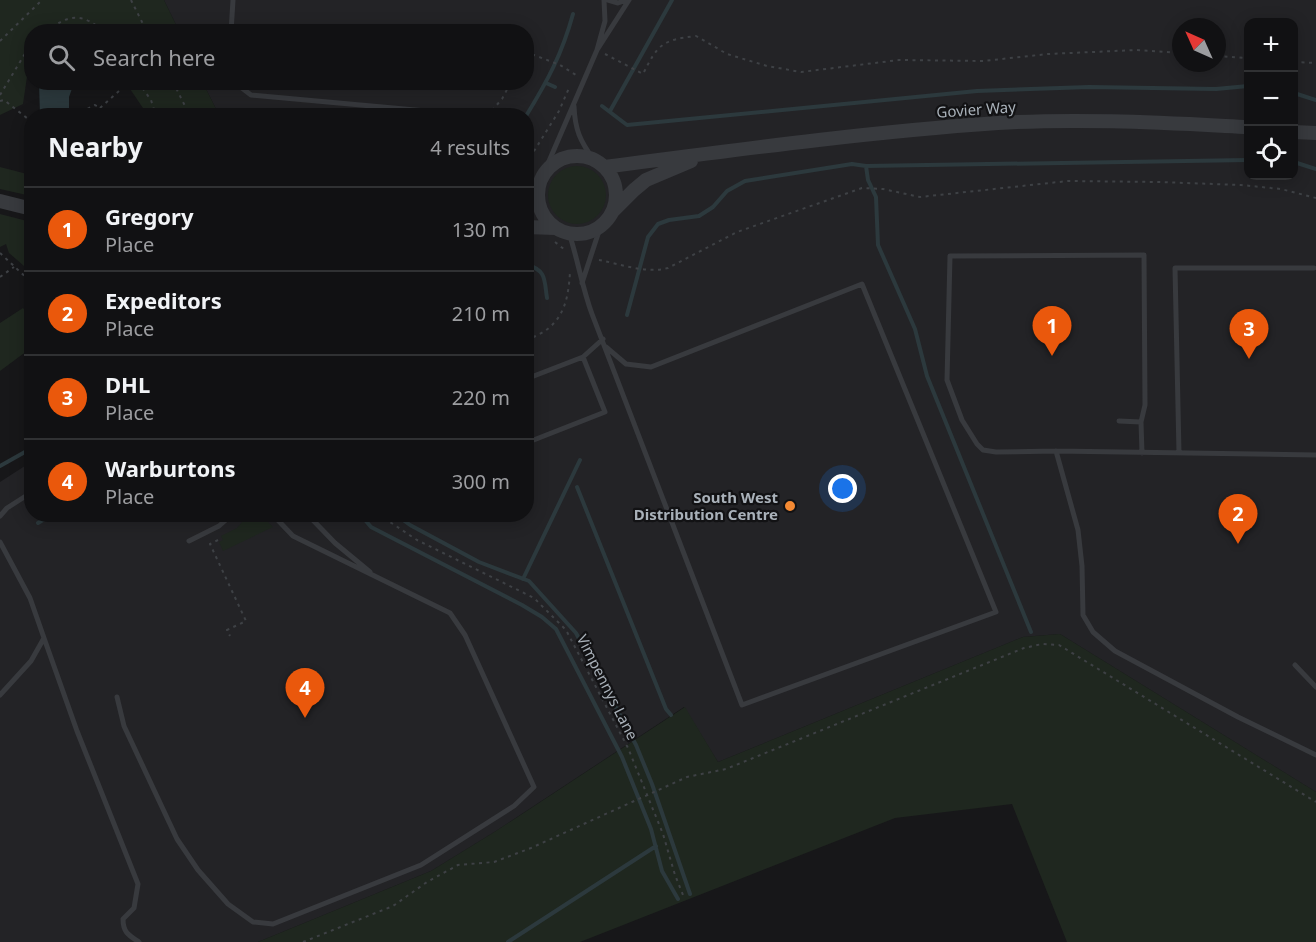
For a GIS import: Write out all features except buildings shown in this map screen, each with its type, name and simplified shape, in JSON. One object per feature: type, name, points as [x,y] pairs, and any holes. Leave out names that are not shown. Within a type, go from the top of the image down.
[{"type":"street","name":"Govier Way","points":[[599,163],[707,154],[901,131],[1000,123],[1130,120],[1244,127]]},
{"type":"street","points":[[1298,132],[1316,133]]},
{"type":"street","points":[[1298,134],[1316,141]]},
{"type":"street","name":"Govier Way","points":[[612,211],[646,180],[707,154]]},
{"type":"street","points":[[534,187],[550,166],[560,159],[583,156],[599,163],[611,176],[616,200],[612,211],[601,225],[591,231],[580,234],[559,234],[534,229]]},
{"type":"street","points":[[541,180],[537,197],[540,209],[546,220],[559,234]]},
{"type":"street","points":[[0,201],[24,207]]},
{"type":"lane","points":[[231,24],[232,0]]},
{"type":"lane","points":[[597,50],[605,21],[606,0],[618,3],[628,0]]},
{"type":"lane","points":[[541,180],[597,50],[628,0]]},
{"type":"lane","points":[[244,90],[251,95],[393,108]]},
{"type":"lane","points":[[574,101],[575,124],[583,145],[599,163]]},
{"type":"lane","points":[[581,284],[601,225]]},
{"type":"lane","points":[[559,234],[578,260],[581,284],[742,705],[996,612],[862,284],[651,367],[626,364],[606,347]]},
{"type":"lane","points":[[1142,453],[1141,422],[1145,405],[1144,255],[950,256],[947,380],[962,420],[977,444],[984,450],[996,452],[1316,455]]},
{"type":"lane","points":[[1179,453],[1175,268],[1314,268]]},
{"type":"lane","points":[[534,376],[583,357],[603,339]]},
{"type":"lane","points":[[534,440],[605,412],[583,357]]},
{"type":"lane","points":[[1119,422],[1141,422]]},
{"type":"lane","points":[[1056,451],[1078,530],[1082,566],[1083,615],[1093,632],[1115,651],[1238,717],[1316,755]]},
{"type":"lane","points":[[0,516],[7,508],[24,497]]},
{"type":"lane","points":[[189,541],[223,522]]},
{"type":"lane","points":[[117,697],[124,726],[177,839],[198,870],[228,904],[252,922],[273,924],[421,865],[514,806],[534,787],[465,635],[450,613],[293,536],[280,522]]},
{"type":"lane","points":[[315,522],[335,543],[378,579]]},
{"type":"lane","points":[[0,542],[30,598],[77,731],[138,884],[134,908],[123,919],[123,929],[128,936],[139,942]]},
{"type":"lane","points":[[0,695],[31,661],[44,638]]},
{"type":"lane","points":[[1295,665],[1316,687]]},
{"type":"path","points":[[0,40],[42,0]]},
{"type":"path","points":[[130,0],[143,24]]},
{"type":"path","points":[[56,24],[63,19],[77,17],[95,24]]},
{"type":"path","points":[[622,63],[643,74],[654,52],[666,42],[696,36],[728,54],[767,66],[801,72],[899,60],[983,61],[1048,54],[1137,50],[1172,52]]},
{"type":"path","points":[[0,95],[24,54]]},
{"type":"path","points":[[534,55],[560,65]]},
{"type":"path","points":[[1226,57],[1244,58]]},
{"type":"path","points":[[1298,62],[1316,63]]},
{"type":"path","points":[[534,151],[559,111],[572,84]]},
{"type":"path","points":[[89,108],[95,105],[100,108],[120,90]]},
{"type":"path","points":[[144,90],[154,108]]},
{"type":"path","points":[[177,90],[186,108]]},
{"type":"path","points":[[494,108],[507,90]]},
{"type":"path","points":[[0,101],[4,100],[24,116]]},
{"type":"path","points":[[632,266],[657,271],[668,268],[737,232],[862,188],[883,189],[920,197],[1068,181],[1158,182],[1261,187],[1316,198]]},
{"type":"path","points":[[559,234],[567,255]]},
{"type":"path","points":[[0,253],[24,276]]},
{"type":"path","points":[[0,277],[14,267]]},
{"type":"path","name":"Vimpennys Lane","points":[[390,522],[417,540],[534,598],[566,630],[628,748],[663,834],[683,894]]},
{"type":"path","points":[[218,540],[210,544],[246,621],[227,630],[230,636]]},
{"type":"path","points":[[303,942],[393,906],[427,882],[458,865],[494,862],[531,848],[687,777],[726,769],[1024,648],[1042,644],[1059,645],[1316,802]]},
{"type":"shaded area","points":[[0,0],[164,0],[176,24],[24,24],[25,90],[23,104],[0,115]]},
{"type":"shaded area","points":[[164,0],[1316,0],[1316,792],[1060,634],[1023,637],[718,762],[684,707],[431,871],[258,942],[0,942],[0,482],[24,467],[24,522],[534,522],[534,108],[216,108],[206,90],[534,90],[534,24],[176,24]]},
{"type":"shaded area","points":[[39,90],[72,90],[69,108],[40,108]]},
{"type":"shaded area","points":[[131,90],[206,90],[216,108],[143,108]]},
{"type":"shaded area","points":[[571,166],[583,166],[598,174],[606,189],[606,201],[598,216],[583,224],[571,224],[556,216],[548,201],[548,189],[556,174]]},
{"type":"shaded area","points":[[0,167],[24,173],[24,194],[0,189]]},
{"type":"shaded area","points":[[0,214],[24,220],[24,266],[9,253],[6,244],[0,247]]},
{"type":"shaded area","points":[[24,309],[24,353],[0,371],[0,323]]},
{"type":"shaded area","points":[[242,522],[268,522],[273,527],[223,551],[219,542],[223,540],[221,536],[237,528]]},
{"type":"shaded area","points":[[1060,634],[1316,792],[1316,942],[1067,942],[1012,804],[895,818],[580,942],[258,942],[431,871],[685,707],[718,762],[1023,637]]},
{"type":"waterway","points":[[610,111],[672,0]]},
{"type":"waterway","points":[[531,108],[554,66],[573,14]]},
{"type":"waterway","points":[[546,83],[555,87]]},
{"type":"waterway","points":[[602,106],[627,125],[977,91],[1089,87],[1216,89],[1244,86]]},
{"type":"waterway","points":[[1298,94],[1316,100]]},
{"type":"waterway","points":[[627,315],[648,237],[658,224],[669,220],[699,216],[713,207],[727,191],[745,181],[852,164],[866,166],[1244,160]]},
{"type":"waterway","points":[[1298,163],[1316,169]]},
{"type":"waterway","points":[[866,166],[868,180],[876,197],[878,245],[915,329],[927,376],[1031,632]]},
{"type":"waterway","points":[[534,268],[543,276],[547,298]]},
{"type":"waterway","points":[[0,466],[24,452]]},
{"type":"waterway","points":[[523,579],[580,460]]},
{"type":"waterway","points":[[577,487],[666,709],[671,715]]},
{"type":"waterway","points":[[367,522],[371,527],[522,605],[556,629],[622,757],[651,829],[662,871],[678,899]]},
{"type":"waterway","points":[[406,522],[479,562],[529,581],[576,633],[636,745],[690,894]]},
{"type":"waterway","points":[[508,942],[656,846]]},
{"type":"place","name":"Gregory","points":[[1052,356]]},
{"type":"place","name":"DHL","points":[[1249,359]]},
{"type":"place","name":"South West Distribution Centre","points":[[790,506]]},
{"type":"place","name":"Expeditors","points":[[1238,544]]},
{"type":"place","name":"Warburtons","points":[[305,718]]}]
